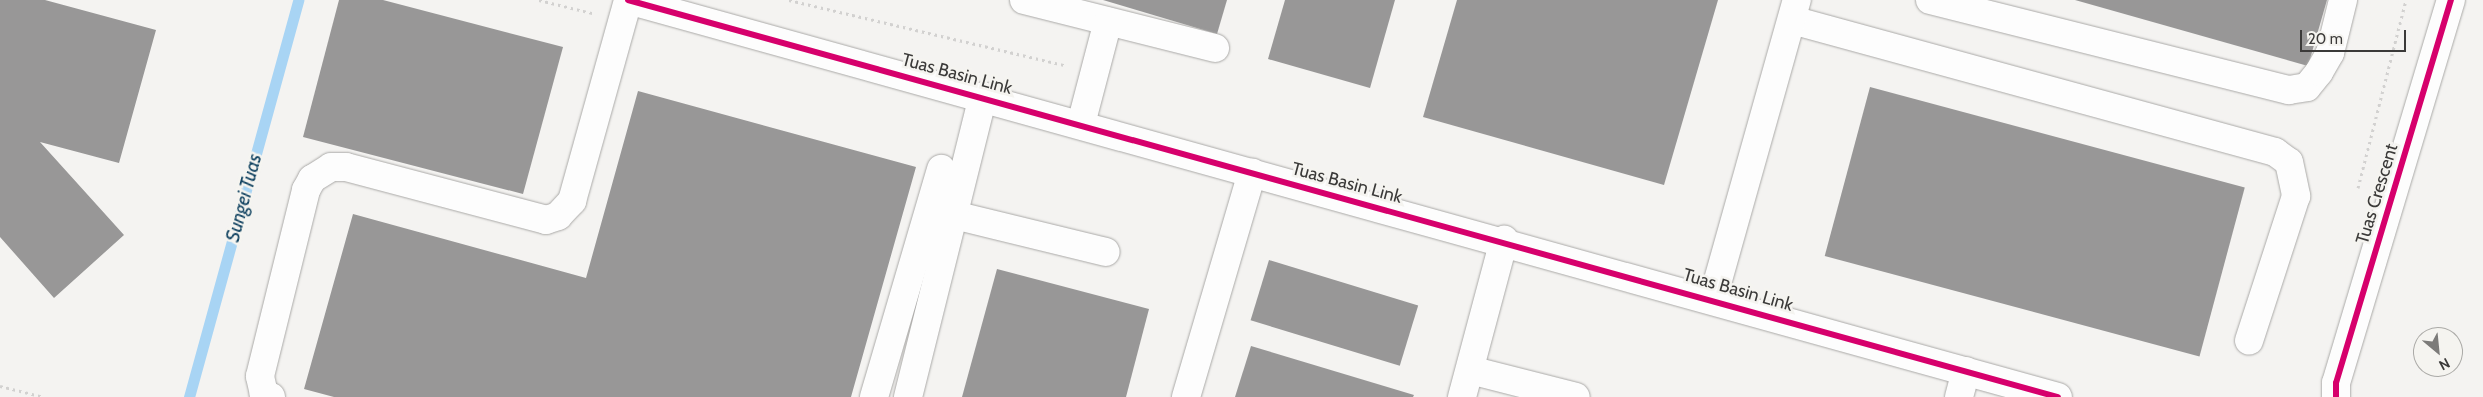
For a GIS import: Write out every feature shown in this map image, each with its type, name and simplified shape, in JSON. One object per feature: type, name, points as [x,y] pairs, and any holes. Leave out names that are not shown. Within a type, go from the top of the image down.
[{"type":"street","points":[[271,397],[264,394],[260,376],[306,190],[312,179],[331,167],[346,167],[546,220],[558,216],[572,201],[628,0]]},
{"type":"street","name":"Tuas Basin Link","points":[[628,0],[983,96],[1252,173],[1712,298],[1966,371],[2029,393],[2058,397]]},
{"type":"street","points":[[1024,0],[1215,48]]},
{"type":"street","points":[[1930,0],[2289,90],[2306,87],[2319,72],[2330,53],[2343,0]]},
{"type":"street","name":"Tuas Crescent","points":[[2332,392],[2451,0]]},
{"type":"street","points":[[1795,10],[2275,152],[2289,162],[2296,196],[2248,341]]},
{"type":"street","name":"Tuas Basin Link","points":[[1712,298],[1795,10]]},
{"type":"street","points":[[1081,124],[1108,21]]},
{"type":"street","points":[[908,397],[983,96]]},
{"type":"street","points":[[874,397],[941,169]]},
{"type":"street","points":[[1186,397],[1252,173]]},
{"type":"street","points":[[954,214],[1106,252]]},
{"type":"street","points":[[1462,397],[1504,240]]},
{"type":"street","points":[[1470,370],[1576,397]]},
{"type":"street","points":[[1959,397],[1966,371]]},
{"type":"path","points":[[789,0],[1094,72]]},
{"type":"path","points":[[0,386],[44,397]]},
{"type":"building","points":[[0,0],[45,0],[156,30],[119,163],[40,142],[124,235],[54,298],[0,237]]},
{"type":"building","points":[[339,0],[383,0],[563,47],[523,194],[303,137]]},
{"type":"building","points":[[1103,0],[1227,0],[1217,34]]},
{"type":"building","points":[[1285,0],[1395,0],[1370,88],[1268,59]]},
{"type":"building","points":[[1457,0],[1718,0],[1664,185],[1423,117]]},
{"type":"building","points":[[2075,0],[2327,0],[2308,66]]},
{"type":"building","points":[[1870,87],[2245,187],[2199,356],[1825,256]]},
{"type":"building","points":[[638,91],[916,167],[851,397],[334,397],[304,389],[353,214],[586,278]]},
{"type":"building","points":[[1269,260],[1418,306],[1400,366],[1251,320]]},
{"type":"building","points":[[997,269],[1149,309],[1126,397],[962,397]]},
{"type":"building","points":[[1251,346],[1414,395],[1413,397],[1235,397]]},
{"type":"waterway","name":"Sungei Tuas","points":[[189,397],[298,0]]},
{"type":"cycle path","points":[[628,0],[2058,397]]},
{"type":"cycle path","points":[[2336,397],[2336,383],[2451,0]]}]
